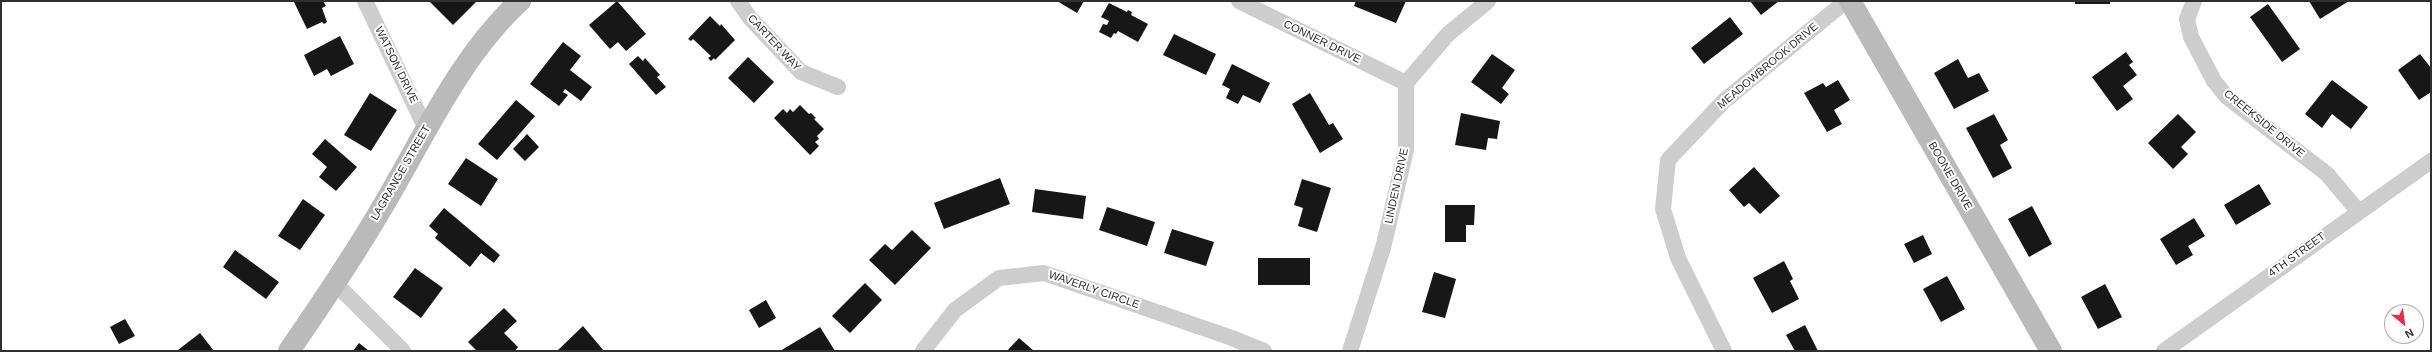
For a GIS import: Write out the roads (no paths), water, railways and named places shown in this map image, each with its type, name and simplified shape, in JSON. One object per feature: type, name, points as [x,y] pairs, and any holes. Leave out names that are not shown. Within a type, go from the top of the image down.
[{"type":"street","name":"WATSON DRIVE","points":[[365,1],[426,129]]},
{"type":"street","name":"LAGRANGE STREET","points":[[289,351],[335,283],[383,207],[426,129],[490,34],[520,1]]},
{"type":"street","name":"CARTER WAY","points":[[738,1],[750,18],[801,72],[838,87]]},
{"type":"street","name":"CONNER DRIVE","points":[[1239,1],[1406,83]]},
{"type":"street","points":[[1406,83],[1448,34],[1488,1]]},
{"type":"street","name":"MEADOWBROOK DRIVE","points":[[1724,351],[1678,258],[1663,209],[1668,160],[1724,101],[1846,1]]},
{"type":"street","name":"BOONE DRIVE","points":[[1850,1],[2050,351]]},
{"type":"street","name":"CREEKSIDE DRIVE","points":[[2194,1],[2187,19],[2191,37],[2214,80],[2227,97],[2327,174],[2358,211]]},
{"type":"street","name":"LINDEN DRIVE","points":[[1350,351],[1383,248],[1406,150],[1406,83]]},
{"type":"street","name":"4TH STREET","points":[[2164,351],[2431,160]]},
{"type":"street","name":"WAVERLY CIRCLE","points":[[923,351],[955,310],[999,278],[1044,273],[1232,338],[1264,351]]},
{"type":"street","points":[[335,283],[404,351]]}]
